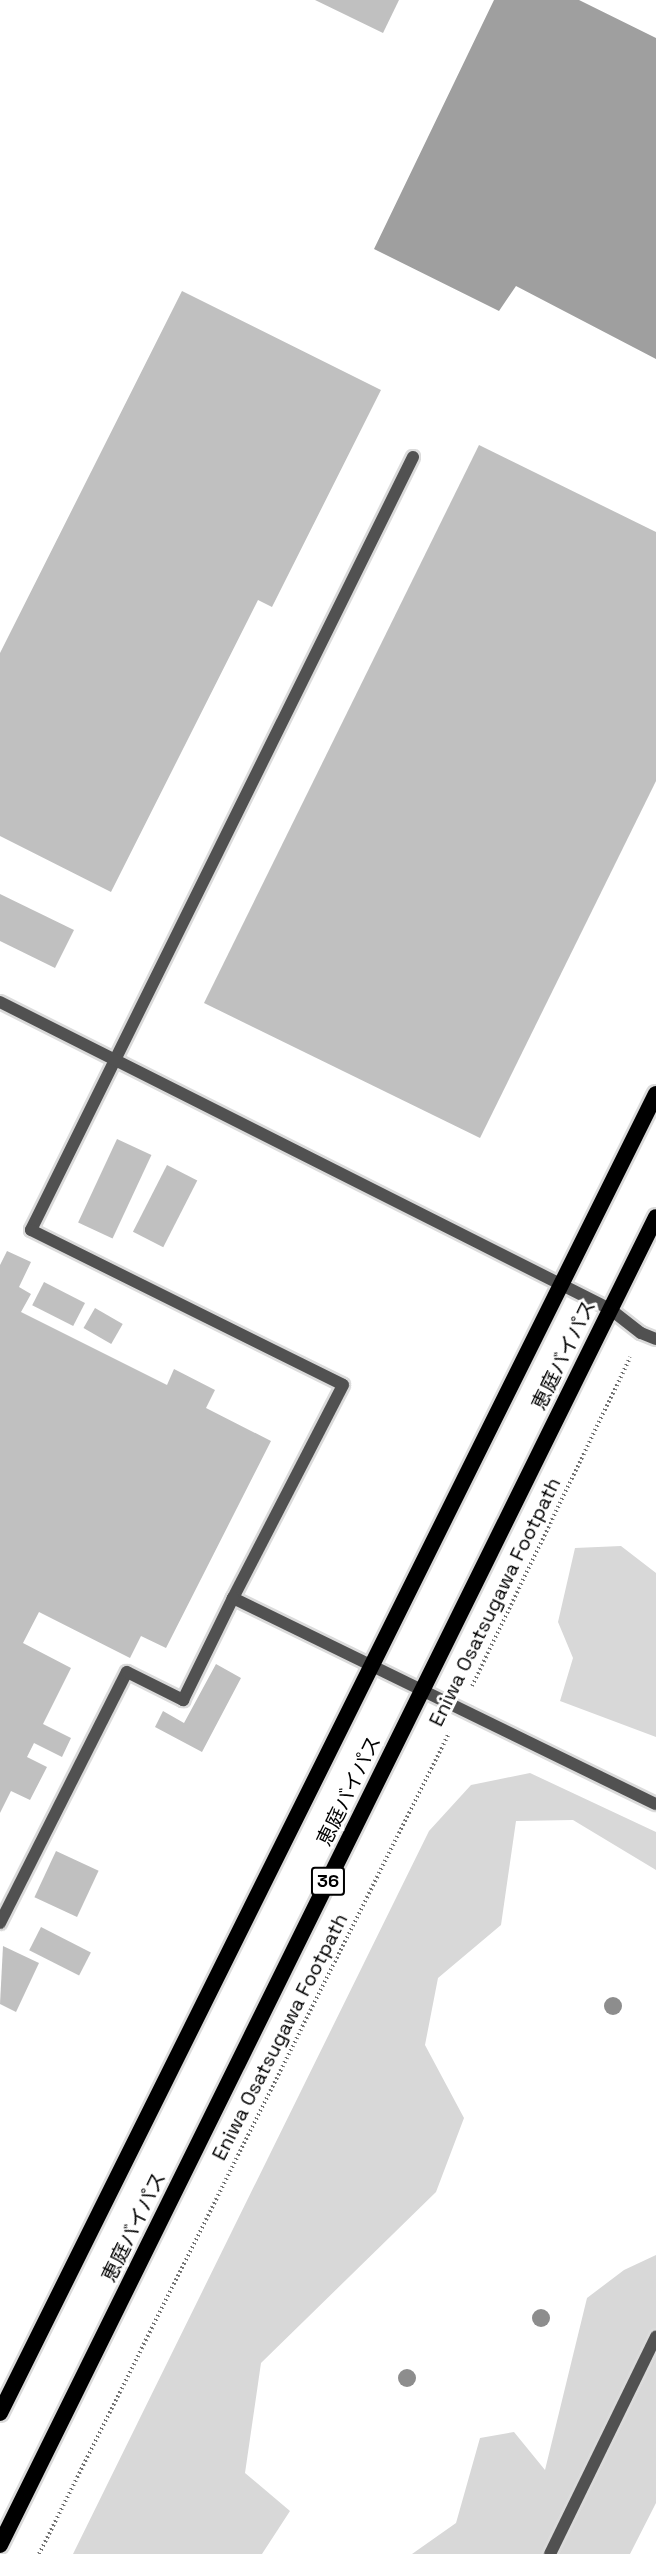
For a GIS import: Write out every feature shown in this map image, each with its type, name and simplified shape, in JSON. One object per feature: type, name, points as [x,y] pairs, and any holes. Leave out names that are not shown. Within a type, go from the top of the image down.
[{"type":"highway","name":"恵庭バイパス","points":[[0,2413],[656,1094]]},
{"type":"highway","name":"恵庭バイパス","points":[[0,2545],[656,1217]]},
{"type":"street","points":[[0,1923],[127,1672],[183,1700],[343,1385],[31,1230],[413,457]]},
{"type":"street","points":[[0,1002],[562,1284],[610,1309],[641,1333],[656,1339]]},
{"type":"street","points":[[233,1598],[373,1663],[421,1692],[656,1804]]},
{"type":"street","points":[[550,2554],[656,2337]]},
{"type":"path","name":"Eniwa Osatsugawa Footpath","points":[[39,2554],[460,1711],[641,1333]]},
{"type":"shaded area","points":[[494,0],[579,0],[656,38],[656,359],[516,286],[499,311],[374,249]]},
{"type":"shaded area","points":[[621,1546],[656,1573],[656,1737],[560,1701],[573,1658],[558,1622],[575,1548]]},
{"type":"shaded area","points":[[530,1773],[656,1832],[656,1870],[573,1820],[516,1821],[501,1925],[438,1978],[425,2045],[464,2118],[436,2192],[261,2363],[245,2473],[290,2511],[262,2554],[73,2554],[429,1831],[471,1785]]},
{"type":"shaded area","points":[[656,2255],[656,2503],[630,2554],[412,2554],[456,2523],[480,2438],[514,2432],[545,2470],[587,2298],[624,2270]]},
{"type":"building","points":[[315,0],[399,0],[383,33]]},
{"type":"building","points":[[182,291],[381,390],[272,607],[258,600],[111,892],[0,836],[0,653]]},
{"type":"building","points":[[479,445],[656,532],[656,781],[480,1138],[204,1003]]},
{"type":"building","points":[[0,894],[74,930],[55,968],[0,941]]},
{"type":"building","points":[[117,1139],[151,1155],[113,1238],[78,1222]]},
{"type":"building","points":[[167,1165],[197,1180],[163,1247],[133,1232]]},
{"type":"building","points":[[7,1251],[31,1262],[19,1287],[31,1294],[21,1312],[167,1385],[174,1369],[215,1390],[206,1408],[271,1441],[166,1648],[141,1636],[130,1658],[39,1612],[23,1643],[71,1668],[43,1724],[71,1738],[62,1757],[34,1743],[27,1757],[47,1767],[30,1800],[11,1791],[0,1813],[0,1265]]},
{"type":"building","points":[[44,1282],[85,1303],[73,1326],[32,1305]]},
{"type":"building","points":[[95,1308],[123,1324],[111,1344],[84,1328]]},
{"type":"building","points":[[216,1664],[241,1678],[202,1752],[155,1727],[163,1711],[184,1723]]},
{"type":"building","points":[[56,1851],[99,1871],[77,1917],[34,1897]]},
{"type":"building","points":[[41,1927],[91,1952],[79,1976],[29,1950]]},
{"type":"building","points":[[3,1946],[39,1963],[16,2012],[0,2004]]}]
